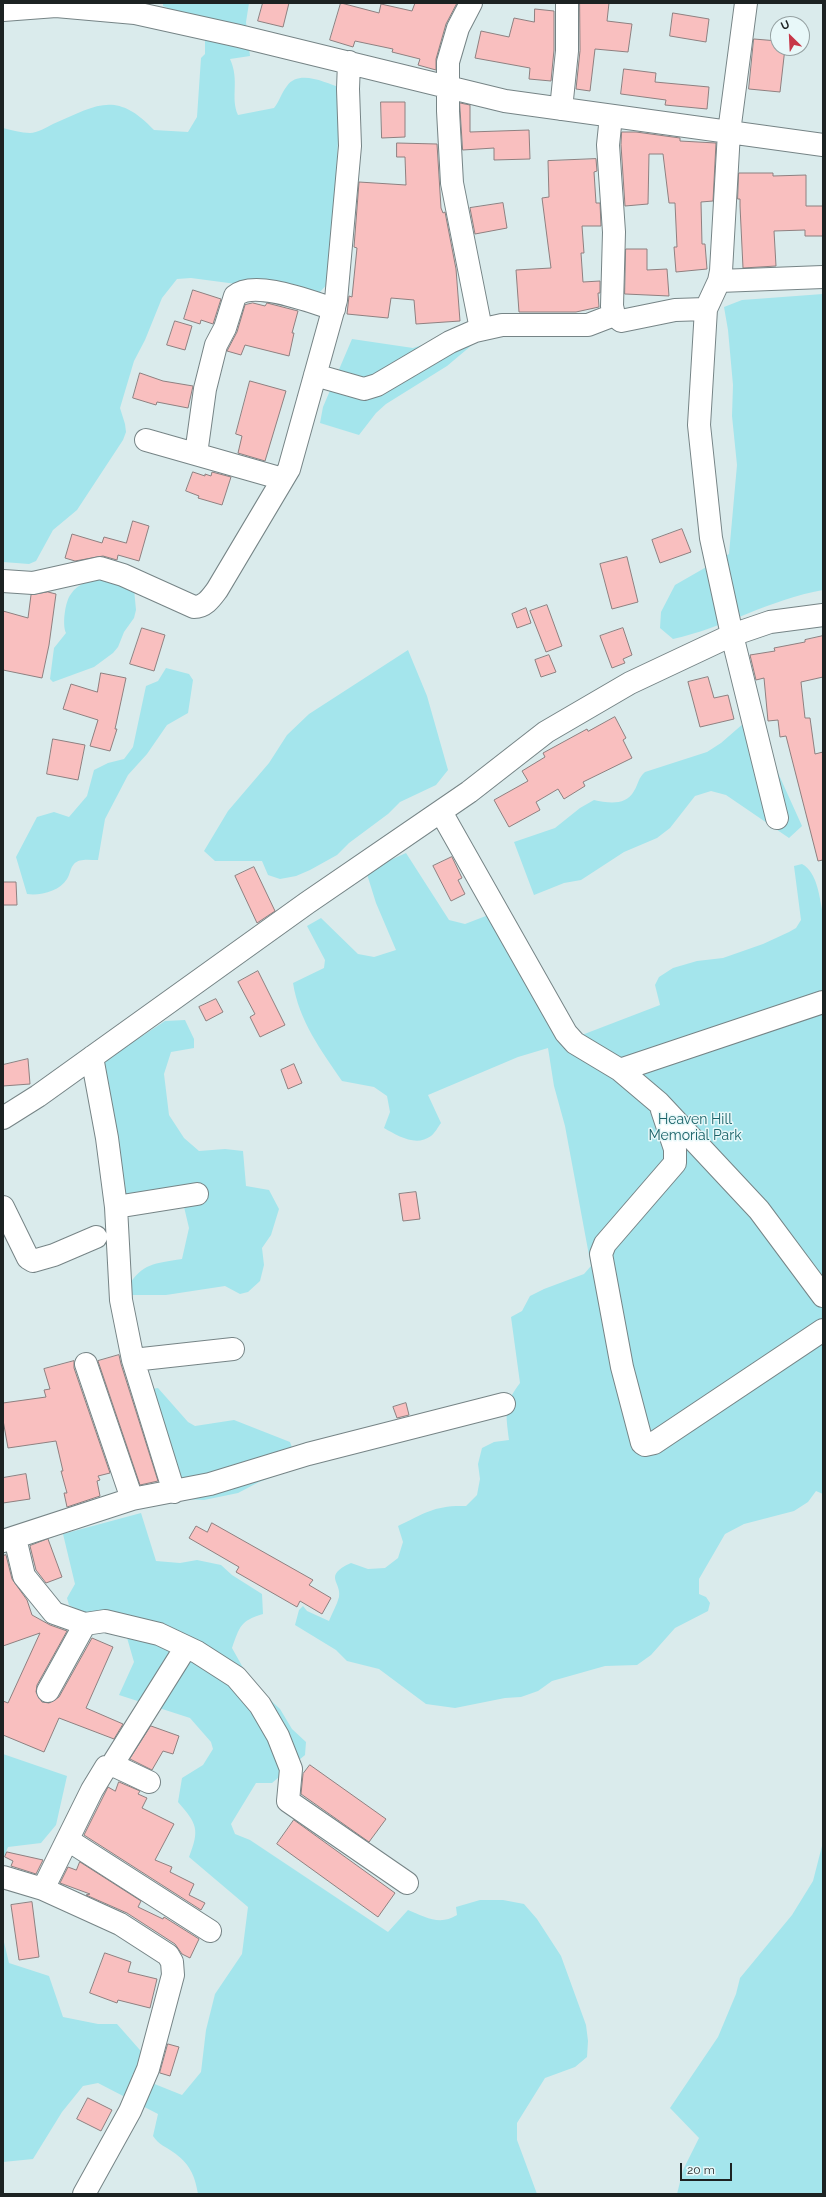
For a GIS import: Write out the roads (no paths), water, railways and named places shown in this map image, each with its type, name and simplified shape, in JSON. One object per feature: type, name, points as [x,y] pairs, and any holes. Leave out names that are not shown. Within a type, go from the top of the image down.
[{"type":"street","points":[[471,3],[458,28],[448,62],[447,86],[449,159],[452,183],[481,330]]},
{"type":"street","points":[[561,109],[567,51],[567,3]]},
{"type":"street","points":[[746,3],[729,132],[719,281],[706,309],[699,425],[711,538],[732,635],[777,818]]},
{"type":"street","points":[[3,10],[56,6],[122,8],[505,101],[823,144]]},
{"type":"street","points":[[3,581],[33,583],[100,568],[123,574],[184,604],[200,607],[209,600],[217,590],[289,469],[334,309],[350,146],[348,89],[349,62]]},
{"type":"street","points":[[611,116],[608,145],[614,232],[612,306],[614,316],[621,321],[675,310],[706,309]]},
{"type":"street","points":[[719,281],[823,277]]},
{"type":"street","points":[[196,454],[205,389],[216,345],[225,328],[235,296],[251,289],[274,292],[334,309]]},
{"type":"street","points":[[315,375],[364,389],[378,385],[450,342],[481,330],[502,325],[588,325],[614,316]]},
{"type":"street","points":[[146,440],[283,478]]},
{"type":"street","points":[[3,1118],[92,1057],[307,903],[441,812],[546,732],[630,683],[732,635],[770,622],[823,615]]},
{"type":"street","points":[[441,812],[566,1033],[575,1042],[620,1070],[659,1103],[759,1210],[823,1296]]},
{"type":"street","points":[[620,1070],[823,1002]]},
{"type":"street","points":[[92,1057],[107,1138],[116,1207],[121,1300],[132,1360],[174,1492]]},
{"type":"street","points":[[659,1103],[675,1149],[675,1164],[605,1244],[601,1254],[622,1368],[642,1443],[645,1445],[654,1443],[823,1330]]},
{"type":"street","points":[[116,1207],[197,1194]]},
{"type":"street","points":[[3,1207],[28,1258],[33,1261],[54,1255],[96,1237]]},
{"type":"street","points":[[132,1360],[233,1349]]},
{"type":"street","points":[[86,1364],[132,1499]]},
{"type":"street","points":[[407,1883],[288,1801],[291,1769],[278,1736],[260,1705],[236,1677],[186,1647],[159,1634],[105,1621],[85,1624],[54,1613],[24,1576],[9,1540],[80,1514],[132,1499],[210,1484],[308,1454],[504,1404]]},
{"type":"street","points":[[48,1691],[85,1624]]},
{"type":"street","points":[[43,1889],[92,1790],[106,1767],[112,1765],[186,1647]]},
{"type":"street","points":[[112,1765],[149,1782]]},
{"type":"street","points":[[68,1840],[210,1931]]},
{"type":"street","points":[[3,1877],[43,1889],[120,1924],[168,1955],[173,1968],[148,2068],[130,2111],[84,2194]]},
{"type":"park label","name":"Heaven Hill Memorial Park","points":[[695,1128]]}]
